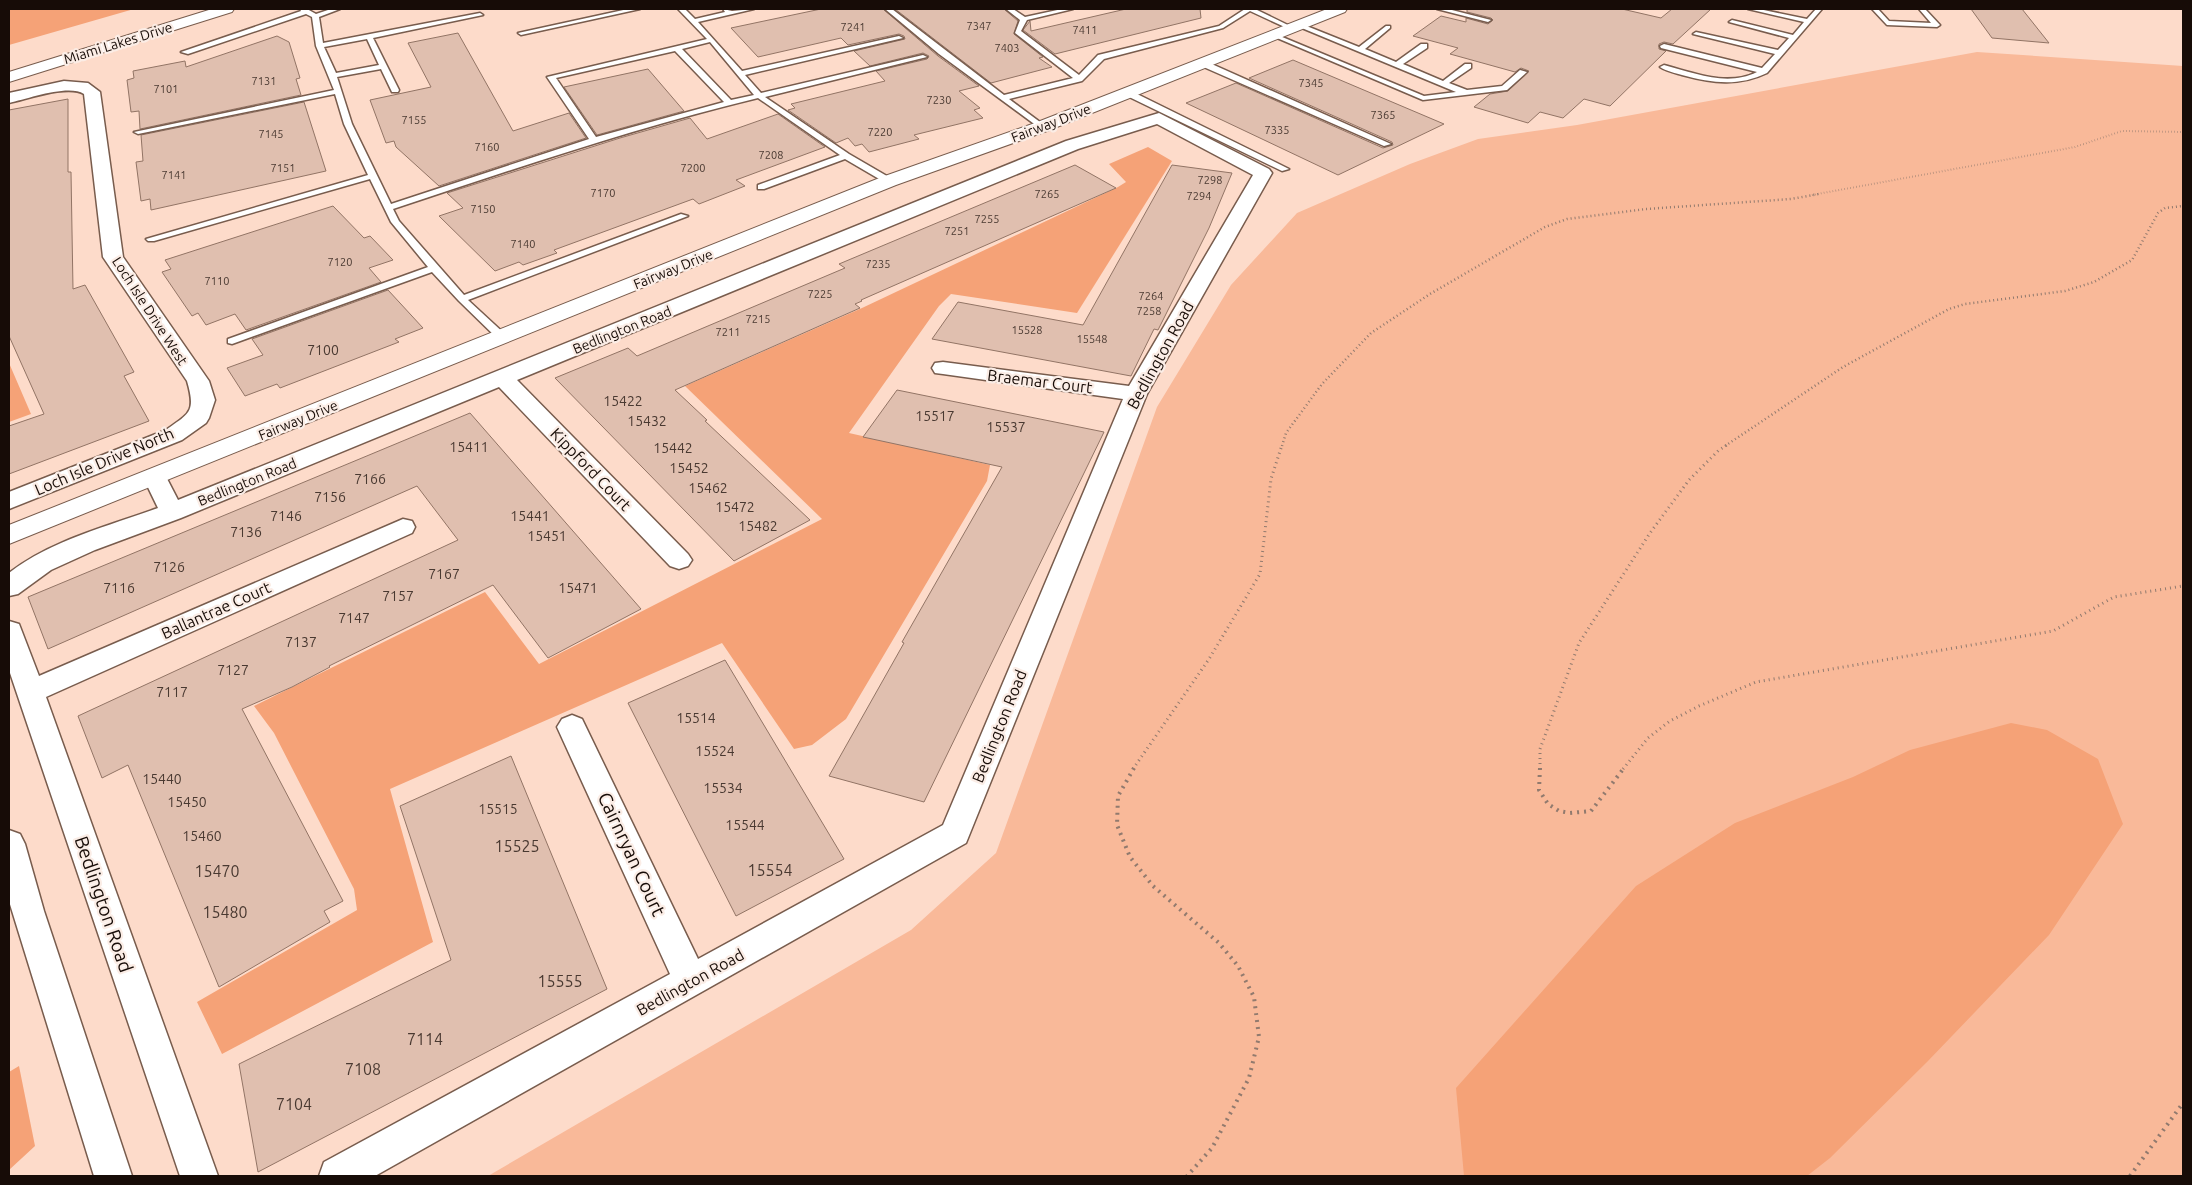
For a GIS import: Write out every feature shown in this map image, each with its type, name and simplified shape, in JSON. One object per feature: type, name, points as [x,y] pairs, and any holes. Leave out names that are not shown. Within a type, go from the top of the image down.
[{"type":"street","name":"Miami Lakes Drive","points":[[9,63],[188,9]]},
{"type":"street","name":"Miami Lakes Drive","points":[[9,77],[227,9]]},
{"type":"street","name":"Fairway Drive","points":[[9,535],[503,338],[889,181],[1042,127],[1340,9]]},
{"type":"street","name":"Loch Isle Drive West","points":[[9,98],[64,86],[82,86],[92,92],[113,257],[198,381],[204,400],[198,418]]},
{"type":"street","name":"Bedlington Road","points":[[9,587],[18,578],[54,558],[503,378],[1072,145],[1159,118],[1262,173],[1136,394],[955,834],[338,1176]]},
{"type":"street","points":[[1042,127],[1072,145]]},
{"type":"street","name":"Braemar Court","points":[[943,368],[1136,394]]},
{"type":"street","name":"Kippford Court","points":[[503,378],[679,560]]},
{"type":"street","name":"Loch Isle Drive North","points":[[9,501],[174,435],[198,418]]},
{"type":"street","points":[[154,477],[172,512]]},
{"type":"street","name":"Ballantrae Court","points":[[30,692],[403,527]]},
{"type":"street","name":"Bedlington Road","points":[[9,632],[200,1176]]},
{"type":"street","name":"Cairnryan Court","points":[[572,727],[691,981]]},
{"type":"street","points":[[9,844],[18,915],[113,1176]]},
{"type":"lane","points":[[185,52],[308,12],[337,9]]},
{"type":"lane","points":[[521,32],[637,9]]},
{"type":"lane","points":[[682,9],[712,40],[759,96],[846,156],[889,181]]},
{"type":"lane","points":[[694,21],[728,11],[751,9]]},
{"type":"lane","points":[[888,9],[1042,127]]},
{"type":"lane","points":[[1009,9],[1024,20]]},
{"type":"lane","points":[[1070,9],[1024,20],[1017,32],[1080,79]]},
{"type":"lane","points":[[1004,98],[1080,79],[1101,57],[1221,27],[1250,9],[1423,98],[1504,88],[1524,72]]},
{"type":"lane","points":[[1440,9],[1488,20]]},
{"type":"lane","points":[[1751,9],[1808,21]]},
{"type":"lane","points":[[1664,67],[1712,80],[1736,82],[1755,77],[1764,71],[1818,9]]},
{"type":"lane","points":[[1875,9],[1887,23],[1937,24],[1922,9]]},
{"type":"lane","points":[[308,12],[333,76],[348,124],[395,222],[462,299],[503,338]]},
{"type":"lane","points":[[320,46],[480,15]]},
{"type":"lane","points":[[1732,22],[1794,36]]},
{"type":"lane","points":[[1359,50],[1388,28]]},
{"type":"lane","points":[[1288,30],[1359,50],[1465,93]]},
{"type":"lane","points":[[1696,34],[1780,53]]},
{"type":"lane","points":[[369,36],[395,90]]},
{"type":"lane","points":[[741,74],[899,38]]},
{"type":"lane","points":[[594,140],[550,77],[712,40]]},
{"type":"lane","points":[[1397,65],[1424,46]]},
{"type":"lane","points":[[1664,46],[1764,71]]},
{"type":"lane","points":[[676,48],[729,103]]},
{"type":"lane","points":[[388,208],[594,140],[729,103],[923,57]]},
{"type":"lane","points":[[1202,64],[1387,144]]},
{"type":"lane","points":[[333,76],[383,66]]},
{"type":"lane","points":[[1443,84],[1468,66]]},
{"type":"lane","points":[[138,132],[338,91]]},
{"type":"lane","points":[[1128,93],[1285,169]]},
{"type":"lane","points":[[761,187],[846,156]]},
{"type":"lane","points":[[150,239],[372,176]]},
{"type":"lane","points":[[462,299],[684,216]]},
{"type":"lane","points":[[232,341],[434,268]]},
{"type":"path","points":[[1187,1176],[1212,1148],[1249,1078],[1259,1038],[1254,997],[1238,966],[1218,943],[1153,886],[1130,857],[1117,825],[1118,796],[1135,766],[1209,659],[1260,574],[1271,479],[1286,433],[1334,372],[1371,333],[1430,294],[1545,227],[1567,219],[1646,210],[1791,199],[2075,147],[2122,131],[2183,132]]},
{"type":"path","points":[[2183,206],[2165,208],[2158,213],[2132,260],[2094,282],[2066,291],[1965,304],[1949,308],[1843,367],[1719,450],[1689,480],[1650,533],[1579,643],[1540,749],[1540,790],[1548,804],[1559,811],[1570,813],[1591,811],[1649,737],[1680,715],[1756,682],[2053,631],[2114,597],[2183,586]]},
{"type":"path","points":[[2130,1176],[2183,1103]]},
{"type":"shaded area","points":[[9,9],[134,9],[9,45]]},
{"type":"shaded area","points":[[1977,52],[2183,66],[2183,1176],[488,1176],[911,930],[996,853],[1157,407],[1231,285],[1297,213],[1410,164],[1478,139],[1577,125]]},
{"type":"shaded area","points":[[1148,147],[1172,161],[1077,313],[951,294],[939,306],[849,433],[990,465],[987,481],[846,719],[812,745],[794,749],[722,643],[390,789],[433,942],[222,1054],[197,1002],[357,910],[354,889],[274,733],[254,706],[485,592],[539,664],[822,519],[685,386],[862,308],[1118,187],[1126,182],[1109,164]]},
{"type":"shaded area","points":[[9,363],[31,414],[9,422]]},
{"type":"shaded area","points":[[2011,723],[2047,730],[2098,759],[2123,824],[2049,935],[1927,1062],[1830,1158],[1807,1176],[1464,1176],[1456,1088],[1636,886],[1735,823],[1853,777],[1910,750]]},
{"type":"shaded area","points":[[19,1066],[35,1146],[9,1170],[9,1072]]},
{"type":"building","points":[[821,9],[883,9],[938,56],[979,86],[959,91],[980,108],[974,110],[983,118],[914,135],[919,139],[869,152],[862,144],[855,146],[848,138],[836,143],[788,110],[795,108],[791,104],[885,81],[876,71],[927,59],[929,56],[923,53],[870,66],[854,51],[905,39],[904,36],[899,34],[848,45],[841,38],[758,57],[731,28]]},
{"type":"building","points":[[895,9],[1004,9],[1018,21],[1014,34],[1043,57],[1039,58],[1052,67],[991,83]]},
{"type":"building","points":[[1126,9],[1200,9],[1201,18],[1055,54],[1023,30],[1030,21],[1031,31]]},
{"type":"building","points":[[1467,9],[1622,9],[1661,18],[1672,9],[1711,9],[1673,44],[1664,42],[1659,44],[1659,49],[1666,51],[1610,106],[1584,99],[1563,118],[1540,112],[1528,123],[1474,107],[1490,94],[1508,91],[1529,71],[1521,68],[1515,72],[1450,54],[1458,48],[1413,36],[1441,16],[1466,22],[1466,18],[1488,24],[1493,20],[1467,12]]},
{"type":"building","points":[[1971,9],[2022,9],[2049,43],[1992,38]]},
{"type":"building","points":[[458,33],[513,131],[569,113],[586,138],[439,186],[396,147],[394,141],[386,143],[370,100],[431,87],[408,43]]},
{"type":"building","points":[[277,36],[289,42],[300,78],[296,79],[301,95],[140,129],[139,111],[131,112],[127,80],[134,78],[133,71],[185,61],[186,67]]},
{"type":"building","points":[[1293,60],[1444,124],[1338,175],[1186,103],[1236,83],[1383,148],[1393,145],[1392,142],[1249,78]]},
{"type":"building","points":[[648,69],[684,111],[597,135],[564,87]]},
{"type":"building","points":[[68,99],[68,172],[71,172],[73,289],[85,285],[134,372],[124,376],[149,421],[9,474],[9,426],[44,414],[9,336],[9,110]]},
{"type":"building","points":[[304,102],[326,171],[151,210],[150,199],[141,201],[136,162],[143,161],[141,135]]},
{"type":"building","points":[[778,114],[825,147],[736,180],[745,186],[699,204],[693,199],[554,250],[557,253],[523,265],[519,262],[495,271],[439,216],[463,208],[447,193],[620,138],[690,118],[707,139]]},
{"type":"building","points":[[1075,165],[1116,188],[861,300],[855,304],[860,308],[675,390],[707,420],[705,421],[810,520],[734,561],[555,378],[628,348],[637,356],[845,268],[839,264]]},
{"type":"building","points":[[1172,165],[1232,173],[1209,228],[1158,330],[1154,329],[1131,376],[932,339],[958,302],[1083,325]]},
{"type":"building","points":[[333,206],[364,238],[370,236],[393,260],[369,268],[381,282],[246,330],[235,314],[206,325],[198,313],[192,316],[162,272],[171,269],[165,260]]},
{"type":"building","points":[[388,290],[423,328],[395,339],[399,342],[280,388],[277,384],[245,396],[227,368],[263,355],[252,339]]},
{"type":"building","points":[[897,390],[1104,432],[924,802],[829,776],[904,643],[902,642],[1002,467],[863,437]]},
{"type":"building","points":[[470,413],[641,609],[548,658],[493,585],[329,666],[292,687],[242,709],[343,901],[324,911],[330,922],[219,987],[128,765],[102,778],[78,716],[458,540],[417,486],[48,649],[28,597]]},
{"type":"building","points":[[725,660],[844,859],[736,916],[628,703]]},
{"type":"building","points":[[511,756],[607,989],[258,1172],[239,1064],[451,960],[400,806]]}]
